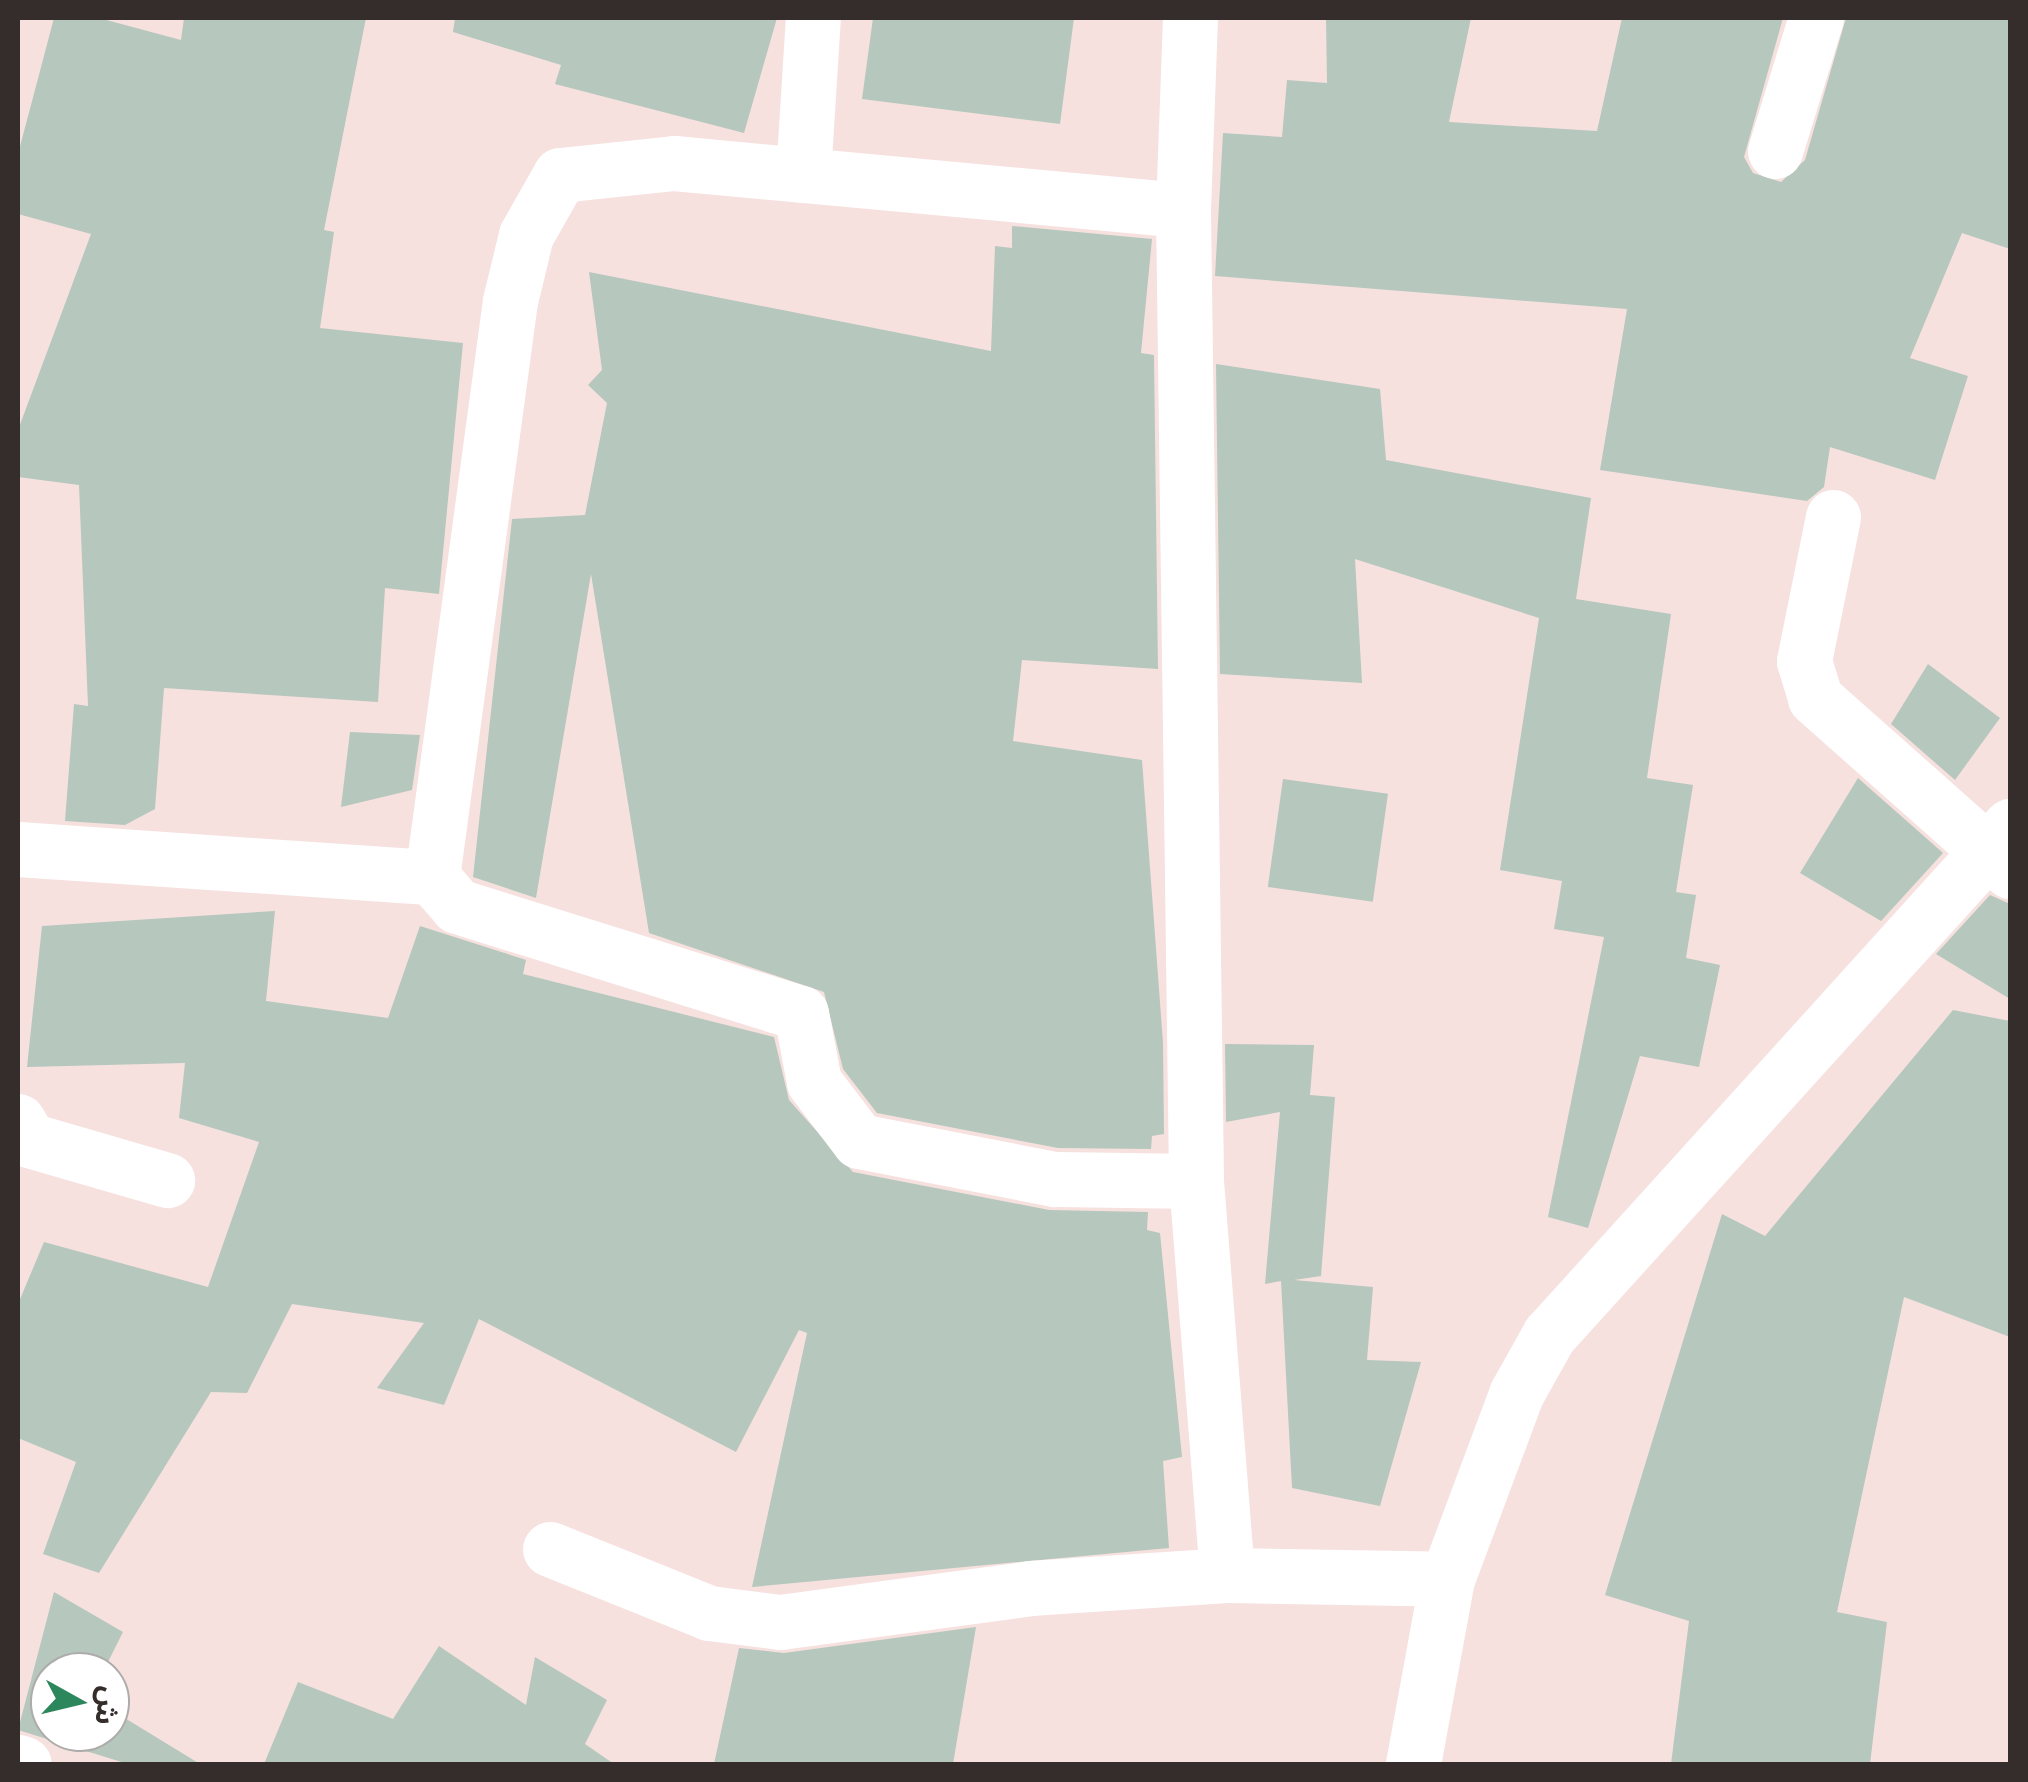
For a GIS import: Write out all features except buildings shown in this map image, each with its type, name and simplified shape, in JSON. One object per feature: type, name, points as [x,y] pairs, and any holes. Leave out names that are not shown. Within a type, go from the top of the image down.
[{"type":"street","points":[[803,175],[813,18]]},
{"type":"street","points":[[1190,18],[1183,210],[1196,1181],[1227,1575]]},
{"type":"street","points":[[1775,150],[1816,18]]},
{"type":"street","points":[[432,876],[526,235],[560,175],[674,163],[1183,210]]},
{"type":"street","points":[[1413,1764],[1447,1579],[1516,1394],[1549,1335],[2003,848],[1814,698],[1804,660],[1833,517]]},
{"type":"street","points":[[18,849],[432,876],[457,906],[801,1013],[814,1082],[858,1141],[1055,1179],[1196,1181]]},
{"type":"street","points":[[18,1121],[29,1140],[168,1180]]},
{"type":"street","points":[[550,1549],[709,1614],[780,1622],[1030,1588],[1227,1575],[1447,1579]]}]
